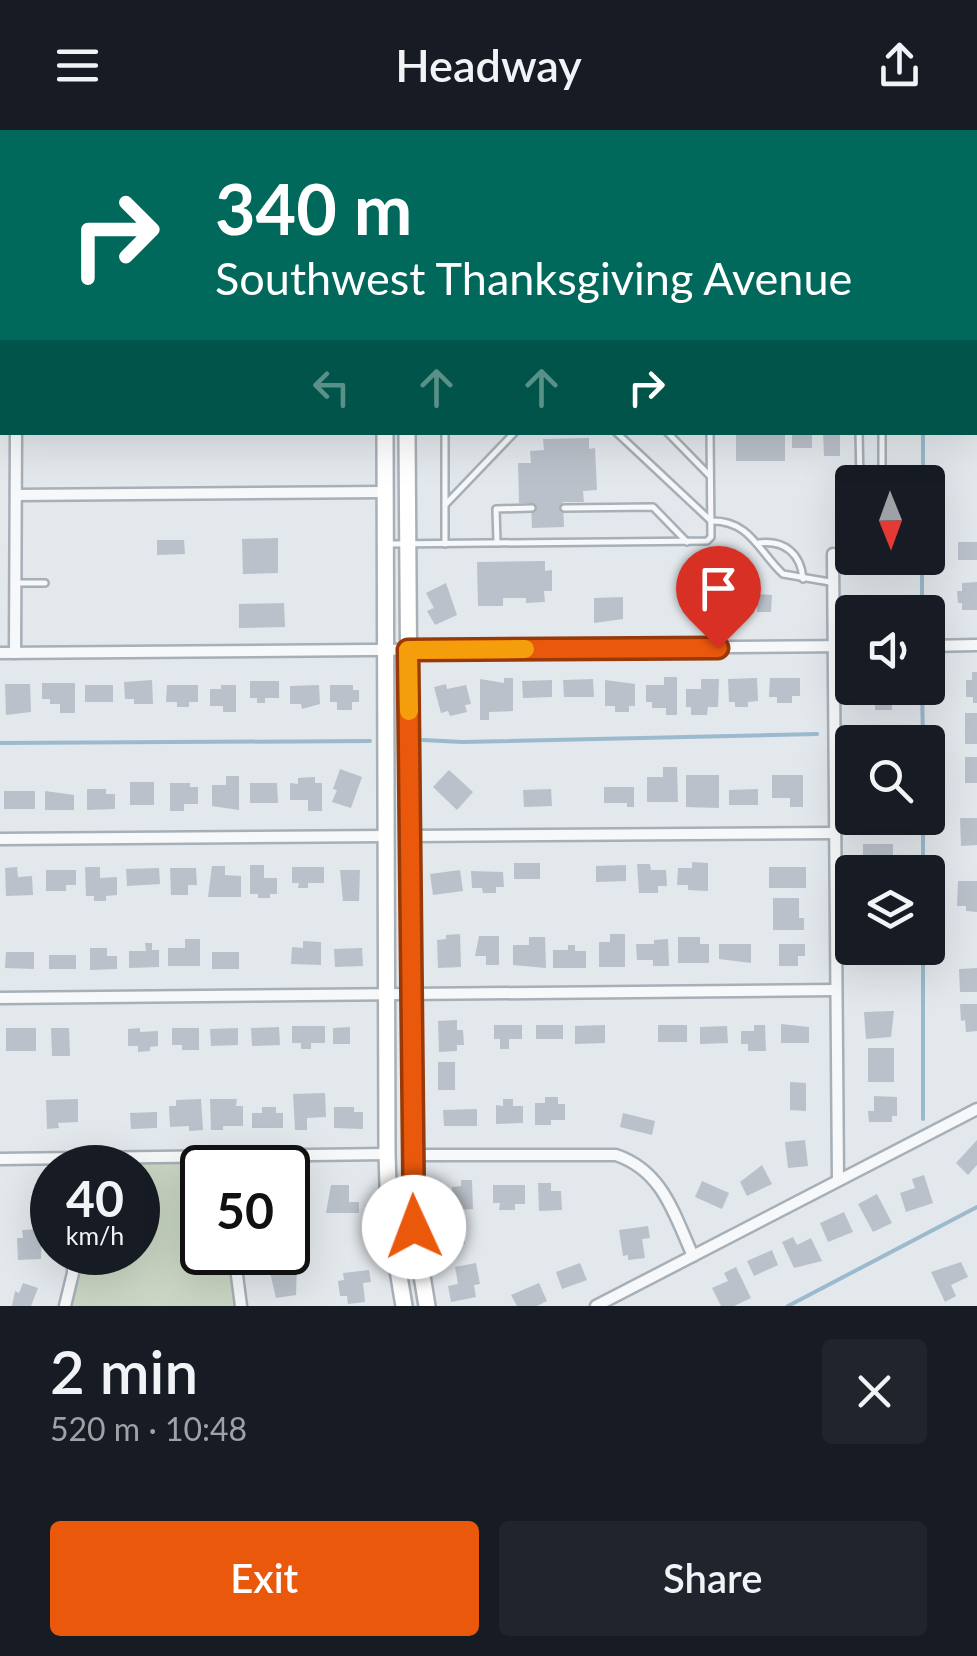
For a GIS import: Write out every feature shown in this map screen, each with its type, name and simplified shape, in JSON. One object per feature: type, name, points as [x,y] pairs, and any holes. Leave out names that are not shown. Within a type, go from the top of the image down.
[{"type":"main road","points":[[385,435],[389,1216],[404,1306]]},
{"type":"main road","points":[[407,435],[412,1154],[414,1227],[427,1306]]},
{"type":"street","points":[[15,653],[16,435]]},
{"type":"street","points":[[16,495],[385,492]]},
{"type":"street","points":[[833,554],[838,1180]]},
{"type":"street","points":[[945,646],[977,645]]},
{"type":"street","points":[[0,653],[834,647]]},
{"type":"street","points":[[410,836],[834,833]]},
{"type":"street","points":[[0,839],[386,836]]},
{"type":"street","points":[[0,998],[834,990]]},
{"type":"street","points":[[596,1306],[977,1109]]},
{"type":"street","points":[[310,1158],[388,1154]]},
{"type":"street","points":[[412,1154],[616,1155],[636,1162],[660,1184],[692,1256]]},
{"type":"street","points":[[0,1158],[30,1160]]},
{"type":"street","points":[[64,1306],[72,1275]]},
{"type":"street","points":[[237,1275],[242,1306]]},
{"type":"lane","points":[[444,435],[445,544]]},
{"type":"lane","points":[[445,505],[513,435]]},
{"type":"lane","points":[[619,435],[711,521],[736,525],[759,543],[783,574],[833,582]]},
{"type":"lane","points":[[670,435],[711,477]]},
{"type":"lane","points":[[385,544],[707,541],[711,537],[710,435]]},
{"type":"lane","points":[[860,435],[860,465]]},
{"type":"lane","points":[[882,435],[882,465]]},
{"type":"lane","points":[[564,508],[652,506],[688,542]]},
{"type":"lane","points":[[496,543],[496,509],[532,508]]},
{"type":"lane","points":[[759,543],[781,544],[791,550],[802,568],[803,580]]},
{"type":"lane","points":[[16,583],[45,583]]},
{"type":"green space","points":[[160,1161],[180,1161],[180,1275],[232,1275],[236,1306],[71,1306],[77,1275],[160,1275]]},
{"type":"building","points":[[736,435],[785,435],[785,461],[736,461]]},
{"type":"building","points":[[792,435],[812,435],[812,448],[792,448]]},
{"type":"building","points":[[823,435],[840,435],[840,456],[824,456]]},
{"type":"building","points":[[589,438],[589,449],[595,448],[597,490],[583,491],[584,502],[563,502],[564,527],[532,528],[531,503],[519,503],[518,463],[531,463],[530,451],[544,450],[543,439]]},
{"type":"building","points":[[278,538],[278,573],[243,574],[242,539]]},
{"type":"building","points":[[157,540],[184,540],[185,554],[157,555]]},
{"type":"building","points":[[958,542],[977,542],[977,560],[958,560]]},
{"type":"building","points":[[545,561],[545,571],[552,570],[552,591],[544,591],[545,602],[503,598],[503,606],[478,606],[477,562]]},
{"type":"building","points":[[977,582],[977,610],[962,610],[957,591],[962,591],[962,583]]},
{"type":"building","points":[[446,583],[457,615],[435,625],[427,611],[434,608],[426,593]]},
{"type":"building","points":[[757,594],[772,595],[771,612],[757,612]]},
{"type":"building","points":[[623,597],[623,619],[594,623],[594,598]]},
{"type":"building","points":[[284,603],[285,627],[239,628],[239,604]]},
{"type":"building","points":[[972,672],[977,672],[977,703],[973,703],[973,697],[966,697],[966,680],[972,680]]},
{"type":"building","points":[[664,677],[677,677],[677,715],[666,715],[666,708],[652,708],[652,702],[646,702],[646,685],[664,685]]},
{"type":"building","points":[[504,678],[513,678],[513,711],[489,712],[489,720],[480,720],[480,679],[504,683]]},
{"type":"building","points":[[757,678],[758,701],[748,702],[748,707],[735,707],[735,702],[729,702],[728,679]]},
{"type":"building","points":[[770,678],[800,678],[800,696],[792,696],[792,703],[777,703],[777,697],[769,697]]},
{"type":"building","points":[[593,679],[594,697],[564,697],[563,680]]},
{"type":"building","points":[[701,679],[719,679],[718,707],[708,707],[707,715],[691,715],[691,707],[686,707],[686,689],[701,689]]},
{"type":"building","points":[[152,680],[153,704],[134,704],[134,699],[125,699],[124,682]]},
{"type":"building","points":[[552,680],[552,697],[523,698],[522,681]]},
{"type":"building","points":[[605,680],[635,684],[635,706],[629,706],[629,712],[615,712],[615,706],[605,706]]},
{"type":"building","points":[[250,681],[279,681],[279,698],[265,698],[265,703],[257,703],[257,698],[250,698]]},
{"type":"building","points":[[42,683],[75,683],[75,713],[60,713],[60,704],[42,699]]},
{"type":"building","points":[[5,684],[30,684],[31,712],[6,715]]},
{"type":"building","points":[[446,684],[447,689],[466,685],[471,704],[465,705],[467,712],[450,716],[448,711],[441,713],[434,687]]},
{"type":"building","points":[[85,685],[113,685],[113,702],[85,702]]},
{"type":"building","points":[[167,685],[198,685],[198,702],[177,707],[177,702],[166,702]]},
{"type":"building","points":[[221,685],[236,685],[236,712],[210,706],[210,689],[221,689]]},
{"type":"building","points":[[319,685],[320,704],[302,709],[301,704],[290,704],[290,686]]},
{"type":"building","points":[[330,685],[353,685],[353,690],[359,690],[359,702],[352,702],[352,710],[337,710],[337,702],[330,702]]},
{"type":"building","points":[[875,705],[892,705],[892,710],[875,710]]},
{"type":"building","points":[[965,713],[977,713],[977,744],[965,744]]},
{"type":"building","points":[[965,757],[977,757],[977,783],[965,783]]},
{"type":"building","points":[[663,767],[677,767],[678,802],[647,802],[647,777],[663,777]]},
{"type":"building","points":[[340,769],[362,777],[351,808],[332,802]]},
{"type":"building","points":[[449,770],[473,792],[457,810],[433,787]]},
{"type":"building","points":[[686,775],[719,775],[719,808],[686,807]]},
{"type":"building","points":[[772,775],[803,775],[803,807],[790,807],[790,798],[772,798]]},
{"type":"building","points":[[226,776],[239,776],[239,810],[212,806],[212,785],[226,785]]},
{"type":"building","points":[[315,777],[315,783],[322,783],[322,811],[308,811],[308,800],[290,800],[290,783]]},
{"type":"building","points":[[130,782],[154,782],[154,805],[130,805]]},
{"type":"building","points":[[170,783],[198,787],[198,804],[184,804],[184,811],[170,811]]},
{"type":"building","points":[[250,783],[277,783],[278,803],[250,803]]},
{"type":"building","points":[[604,787],[634,787],[634,807],[627,807],[627,803],[604,803]]},
{"type":"building","points":[[87,789],[106,789],[106,794],[115,794],[115,809],[87,810]]},
{"type":"building","points":[[551,789],[552,806],[524,807],[523,790]]},
{"type":"building","points":[[758,789],[758,805],[729,805],[729,790]]},
{"type":"building","points":[[4,791],[35,791],[35,809],[4,809]]},
{"type":"building","points":[[45,791],[74,795],[74,810],[45,810]]},
{"type":"building","points":[[960,818],[977,818],[977,845],[961,846]]},
{"type":"building","points":[[863,844],[893,844],[893,855],[863,855]]},
{"type":"building","points":[[692,862],[708,863],[708,891],[677,885],[678,868],[692,868]]},
{"type":"building","points":[[514,863],[540,863],[540,879],[514,879]]},
{"type":"building","points":[[637,864],[650,864],[651,870],[666,870],[667,886],[658,886],[658,893],[639,893]]},
{"type":"building","points":[[250,865],[264,865],[264,878],[277,878],[277,894],[258,898],[258,894],[250,894]]},
{"type":"building","points":[[626,865],[626,881],[596,882],[596,866]]},
{"type":"building","points":[[212,866],[225,866],[225,875],[241,876],[241,897],[208,897]]},
{"type":"building","points":[[17,867],[18,877],[32,876],[33,895],[6,896],[5,868]]},
{"type":"building","points":[[85,867],[100,867],[100,878],[117,877],[117,895],[106,896],[106,901],[86,896]]},
{"type":"building","points":[[292,867],[324,867],[324,883],[308,883],[308,888],[298,888],[299,883],[292,883]]},
{"type":"building","points":[[769,867],[806,867],[806,888],[769,888]]},
{"type":"building","points":[[159,868],[160,884],[127,886],[126,869]]},
{"type":"building","points":[[170,868],[196,868],[197,885],[188,885],[188,895],[171,895]]},
{"type":"building","points":[[46,870],[76,870],[76,885],[66,885],[66,891],[46,891]]},
{"type":"building","points":[[340,870],[360,870],[359,901],[343,901]]},
{"type":"building","points":[[460,870],[463,891],[433,895],[430,874]]},
{"type":"building","points":[[471,871],[503,872],[504,887],[496,887],[496,893],[472,888]]},
{"type":"building","points":[[958,881],[977,881],[977,912],[957,906]]},
{"type":"building","points":[[773,898],[799,898],[799,918],[804,918],[804,930],[773,930]]},
{"type":"building","points":[[460,934],[461,967],[438,968],[437,940]]},
{"type":"building","points":[[610,934],[625,934],[625,967],[599,967],[599,942],[610,942]]},
{"type":"building","points":[[479,936],[499,936],[499,965],[486,965],[486,956],[475,956]]},
{"type":"building","points":[[529,937],[545,937],[546,968],[513,965],[513,945],[529,945]]},
{"type":"building","points":[[678,937],[700,937],[700,944],[709,944],[709,963],[678,963]]},
{"type":"building","points":[[185,939],[200,939],[200,966],[168,966],[168,948],[185,948]]},
{"type":"building","points":[[668,939],[669,966],[637,960],[636,944]]},
{"type":"building","points":[[303,941],[321,942],[321,965],[291,964],[292,947],[303,948]]},
{"type":"building","points":[[145,943],[152,943],[152,950],[159,950],[159,967],[129,968],[129,951],[146,951]]},
{"type":"building","points":[[719,944],[751,944],[751,963],[719,959]]},
{"type":"building","points":[[779,944],[805,944],[805,956],[798,956],[798,966],[779,966]]},
{"type":"building","points":[[568,945],[575,945],[575,951],[586,951],[586,968],[553,968],[553,950],[568,950]]},
{"type":"building","points":[[90,948],[107,948],[107,956],[117,956],[117,969],[90,970]]},
{"type":"building","points":[[362,948],[363,966],[335,967],[334,949]]},
{"type":"building","points":[[6,952],[34,952],[34,969],[5,968]]},
{"type":"building","points":[[212,952],[239,952],[239,969],[212,969]]},
{"type":"building","points":[[49,955],[76,955],[76,969],[49,969]]},
{"type":"building","points":[[977,968],[977,992],[960,992],[959,969]]},
{"type":"building","points":[[960,1004],[977,1004],[977,1031],[966,1032]]},
{"type":"building","points":[[894,1011],[891,1037],[866,1039],[864,1012]]},
{"type":"building","points":[[457,1020],[457,1030],[463,1030],[464,1045],[457,1045],[457,1051],[439,1052],[438,1021]]},
{"type":"building","points":[[781,1024],[809,1027],[809,1043],[781,1043]]},
{"type":"building","points":[[494,1025],[522,1025],[522,1039],[509,1039],[509,1049],[500,1049],[500,1039],[494,1039]]},
{"type":"building","points":[[536,1025],[563,1025],[563,1039],[536,1039]]},
{"type":"building","points":[[605,1025],[605,1043],[575,1044],[575,1026]]},
{"type":"building","points":[[658,1025],[687,1025],[687,1042],[658,1042]]},
{"type":"building","points":[[754,1025],[765,1025],[766,1051],[748,1051],[748,1044],[741,1044],[741,1031],[754,1031]]},
{"type":"building","points":[[292,1026],[325,1026],[325,1043],[311,1043],[311,1049],[301,1049],[301,1043],[292,1043]]},
{"type":"building","points":[[727,1026],[728,1043],[700,1044],[700,1027]]},
{"type":"building","points":[[279,1027],[280,1045],[252,1046],[251,1028]]},
{"type":"building","points":[[350,1027],[350,1044],[333,1044],[333,1028]]},
{"type":"building","points":[[6,1028],[36,1028],[36,1051],[6,1051]]},
{"type":"building","points":[[51,1028],[69,1028],[70,1056],[52,1056]]},
{"type":"building","points":[[140,1028],[140,1032],[158,1031],[158,1046],[138,1052],[138,1046],[128,1046],[128,1029]]},
{"type":"building","points":[[172,1028],[199,1028],[199,1050],[182,1050],[182,1045],[172,1045]]},
{"type":"building","points":[[238,1028],[238,1045],[211,1046],[210,1029]]},
{"type":"building","points":[[868,1048],[894,1048],[894,1082],[868,1082]]},
{"type":"building","points":[[438,1062],[455,1062],[455,1090],[438,1090]]},
{"type":"building","points":[[790,1082],[806,1083],[806,1111],[790,1110]]},
{"type":"building","points":[[325,1093],[326,1117],[307,1118],[307,1130],[295,1130],[293,1094]]},
{"type":"building","points":[[874,1096],[897,1097],[897,1116],[892,1116],[892,1122],[869,1122],[868,1111],[874,1111]]},
{"type":"building","points":[[545,1097],[558,1097],[558,1104],[565,1104],[565,1120],[535,1125],[535,1103],[545,1103]]},
{"type":"building","points":[[78,1099],[78,1122],[58,1123],[59,1128],[47,1129],[46,1100]]},
{"type":"building","points":[[201,1099],[203,1130],[170,1127],[169,1106],[176,1106],[176,1100]]},
{"type":"building","points":[[210,1099],[237,1099],[236,1106],[243,1106],[243,1126],[211,1130]]},
{"type":"building","points":[[503,1099],[513,1099],[513,1106],[523,1106],[523,1123],[496,1124],[496,1105],[503,1106]]},
{"type":"building","points":[[262,1107],[276,1107],[276,1113],[283,1113],[283,1128],[252,1128],[252,1113],[262,1113]]},
{"type":"building","points":[[334,1107],[354,1107],[354,1112],[363,1112],[363,1129],[334,1128]]},
{"type":"building","points":[[477,1109],[477,1126],[444,1126],[443,1110]]},
{"type":"building","points":[[157,1112],[157,1128],[131,1129],[130,1113]]},
{"type":"building","points":[[623,1113],[655,1121],[652,1135],[620,1127]]},
{"type":"building","points":[[805,1140],[808,1166],[788,1168],[785,1142]]},
{"type":"building","points":[[977,1140],[977,1165],[968,1175],[956,1163]]},
{"type":"building","points":[[762,1165],[772,1184],[747,1196],[740,1182]]},
{"type":"building","points":[[924,1175],[933,1203],[906,1212],[900,1193],[915,1188],[912,1179]]},
{"type":"building","points":[[461,1180],[472,1180],[473,1209],[458,1210],[457,1204],[452,1205],[452,1187],[461,1186]]},
{"type":"building","points":[[702,1181],[729,1193],[722,1209],[695,1197]]},
{"type":"building","points":[[538,1183],[551,1183],[551,1191],[561,1191],[562,1210],[539,1211]]},
{"type":"building","points":[[331,1185],[349,1185],[349,1202],[359,1202],[359,1213],[326,1213]]},
{"type":"building","points":[[493,1185],[525,1185],[525,1204],[515,1204],[515,1210],[499,1210],[500,1203],[493,1203]]},
{"type":"building","points":[[877,1194],[892,1223],[873,1232],[858,1204]]},
{"type":"building","points":[[844,1212],[853,1232],[828,1242],[820,1223]]},
{"type":"building","points":[[456,1221],[456,1234],[464,1233],[465,1244],[459,1244],[459,1253],[442,1254],[440,1222]]},
{"type":"building","points":[[648,1226],[650,1238],[642,1239],[645,1258],[628,1260],[628,1255],[623,1256],[619,1230]]},
{"type":"building","points":[[22,1230],[30,1230],[30,1259],[18,1260],[17,1238],[23,1238]]},
{"type":"building","points":[[793,1237],[797,1245],[811,1238],[822,1261],[794,1268],[782,1242]]},
{"type":"building","points":[[772,1250],[778,1265],[754,1276],[747,1261]]},
{"type":"building","points":[[961,1262],[968,1277],[951,1285],[956,1296],[945,1302],[931,1272]]},
{"type":"building","points":[[476,1263],[480,1284],[474,1285],[476,1297],[451,1302],[448,1286],[458,1284],[455,1267]]},
{"type":"building","points":[[580,1263],[587,1280],[562,1289],[556,1272]]},
{"type":"building","points":[[736,1267],[751,1298],[734,1306],[721,1306],[712,1288],[728,1281],[724,1273]]},
{"type":"building","points":[[369,1270],[371,1282],[363,1283],[365,1302],[348,1304],[347,1296],[340,1296],[338,1281],[344,1280],[343,1273]]},
{"type":"building","points":[[271,1275],[297,1275],[296,1295],[276,1298]]},
{"type":"building","points":[[23,1283],[38,1288],[31,1306],[12,1306],[15,1291],[19,1293]]},
{"type":"building","points":[[539,1283],[547,1301],[537,1306],[517,1306],[511,1295]]},
{"type":"waterway","points":[[923,435],[923,465]]},
{"type":"waterway","points":[[922,575],[922,595]]},
{"type":"waterway","points":[[922,705],[923,725]]},
{"type":"waterway","points":[[423,740],[817,734]]},
{"type":"waterway","points":[[0,743],[370,741]]},
{"type":"waterway","points":[[923,835],[923,855]]},
{"type":"waterway","points":[[923,965],[923,1119]]},
{"type":"waterway","points":[[788,1306],[977,1207]]},
{"type":"slow traffic","points":[[409,711],[408,650],[525,649]]},
{"type":"route","points":[[414,1227],[408,650],[718,648]]}]
